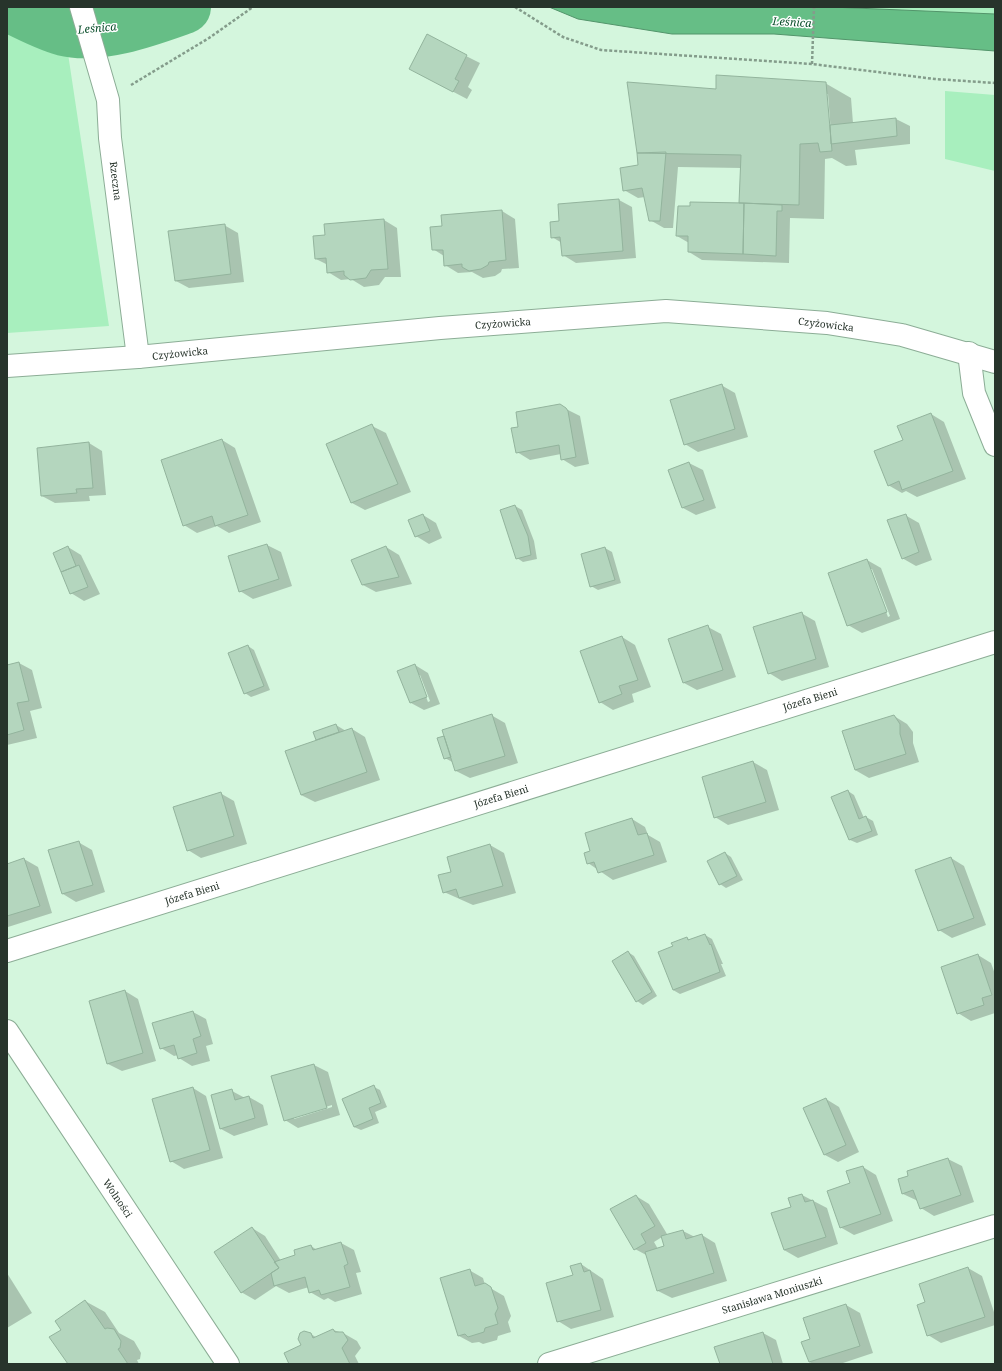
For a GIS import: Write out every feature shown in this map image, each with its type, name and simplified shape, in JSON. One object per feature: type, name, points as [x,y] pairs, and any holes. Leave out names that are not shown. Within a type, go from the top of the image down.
[{"type":"street","name":"Rzeczna","points":[[81,7],[108,100],[110,138],[138,357]]},
{"type":"street","name":"Czyżowicka","points":[[7,366],[138,357],[440,328],[666,311],[828,323],[902,336],[969,353],[995,362]]},
{"type":"street","points":[[969,353],[974,393],[995,445]]},
{"type":"street","name":"Józefa Bieni","points":[[7,951],[995,642]]},
{"type":"street","name":"Wolności","points":[[7,1031],[228,1364]]},
{"type":"street","name":"Stanisława Moniuszki","points":[[549,1364],[995,1226]]},
{"type":"path","points":[[108,100],[209,38],[253,7]]},
{"type":"path","points":[[515,7],[563,37],[601,50],[812,64],[935,79],[995,83]]},
{"type":"path","points":[[812,64],[814,7]]},
{"type":"shaded area","points":[[821,7],[995,7],[995,18]]},
{"type":"shaded area","points":[[7,19],[48,43],[67,47],[109,326],[7,333]]},
{"type":"shaded area","points":[[945,91],[995,95],[995,171],[945,159]]},
{"type":"water","points":[[7,7],[58,11],[66,43],[42,37],[21,26],[7,17]]},
{"type":"water","points":[[107,7],[209,7],[181,24],[161,42],[118,51]]},
{"type":"water","points":[[549,7],[831,7],[995,14],[995,51],[774,34],[672,34],[578,19]]},
{"type":"building","points":[[427,34],[467,55],[455,79],[459,81],[453,92],[409,69]]},
{"type":"building","points":[[716,75],[826,82],[832,151],[820,152],[818,143],[800,144],[799,205],[739,203],[741,155],[637,153],[627,82],[716,89]]},
{"type":"building","points":[[896,118],[897,136],[831,144],[830,125]]},
{"type":"building","points":[[666,152],[660,221],[649,221],[642,188],[623,191],[620,168],[638,165],[637,153]]},
{"type":"building","points":[[619,199],[623,251],[562,256],[560,237],[551,238],[550,222],[559,221],[558,204]]},
{"type":"building","points":[[690,202],[744,203],[743,254],[688,252],[688,236],[676,236],[678,206],[690,206]]},
{"type":"building","points":[[744,203],[782,205],[782,211],[777,211],[776,256],[743,254]]},
{"type":"building","points":[[502,210],[506,260],[489,262],[488,265],[481,269],[469,271],[462,267],[462,264],[444,266],[443,250],[432,250],[430,227],[442,226],[441,215]]},
{"type":"building","points":[[384,219],[388,269],[371,270],[366,278],[350,280],[344,275],[344,271],[327,273],[326,258],[315,259],[313,236],[325,235],[324,224]]},
{"type":"building","points":[[225,224],[231,274],[175,281],[168,231]]},
{"type":"building","points":[[722,384],[735,429],[684,445],[670,400]]},
{"type":"building","points":[[560,404],[568,411],[576,457],[561,460],[559,445],[516,453],[511,428],[518,427],[516,412]]},
{"type":"building","points":[[931,413],[953,471],[902,490],[899,481],[888,486],[874,451],[903,440],[897,426]]},
{"type":"building","points":[[372,424],[398,484],[351,503],[326,444]]},
{"type":"building","points":[[222,439],[248,515],[215,526],[212,516],[183,526],[161,460]]},
{"type":"building","points":[[89,442],[93,488],[76,489],[77,493],[41,496],[37,448]]},
{"type":"building","points":[[689,462],[704,500],[682,508],[668,470]]},
{"type":"building","points":[[515,505],[528,536],[531,555],[516,559],[500,510]]},
{"type":"building","points":[[423,514],[430,531],[415,537],[408,520]]},
{"type":"building","points":[[906,514],[919,552],[902,559],[887,520]]},
{"type":"building","points":[[267,544],[279,579],[239,592],[228,556]]},
{"type":"building","points":[[68,546],[76,566],[61,572],[53,553]]},
{"type":"building","points":[[386,546],[399,577],[362,585],[351,560]]},
{"type":"building","points":[[605,547],[615,580],[590,587],[581,554]]},
{"type":"building","points":[[867,559],[887,612],[847,626],[828,573]]},
{"type":"building","points":[[79,565],[88,587],[70,594],[61,572]]},
{"type":"building","points":[[802,612],[816,659],[768,674],[753,627]]},
{"type":"building","points":[[708,625],[723,670],[683,683],[668,639]]},
{"type":"building","points":[[622,636],[638,680],[619,686],[622,694],[599,703],[580,651]]},
{"type":"building","points":[[248,645],[264,686],[244,694],[228,653]]},
{"type":"building","points":[[19,662],[29,701],[17,703],[24,730],[7,735],[7,665]]},
{"type":"building","points":[[415,664],[427,697],[410,703],[397,671]]},
{"type":"building","points":[[492,714],[505,756],[455,771],[442,730]]},
{"type":"building","points":[[894,715],[900,724],[900,734],[906,754],[855,770],[842,731]]},
{"type":"building","points":[[336,724],[339,732],[316,740],[313,732]]},
{"type":"building","points":[[352,728],[367,772],[301,795],[285,751]]},
{"type":"building","points":[[444,736],[451,757],[444,759],[437,738]]},
{"type":"building","points":[[753,761],[766,802],[714,818],[702,777]]},
{"type":"building","points":[[848,790],[859,819],[866,816],[872,831],[849,840],[831,797]]},
{"type":"building","points":[[221,792],[234,836],[187,851],[173,807]]},
{"type":"building","points":[[632,818],[638,835],[647,833],[654,855],[598,873],[594,862],[587,864],[584,853],[590,851],[585,833]]},
{"type":"building","points":[[79,841],[93,885],[62,894],[48,850]]},
{"type":"building","points":[[490,844],[503,886],[459,898],[456,889],[443,893],[438,875],[451,872],[447,857]]},
{"type":"building","points":[[725,852],[737,876],[719,885],[707,861]]},
{"type":"building","points":[[951,857],[974,918],[938,931],[915,870]]},
{"type":"building","points":[[24,858],[40,906],[7,916],[7,864]]},
{"type":"building","points":[[705,934],[710,945],[711,944],[720,972],[673,990],[658,952],[673,946],[671,943],[687,937],[688,940]]},
{"type":"building","points":[[628,951],[652,992],[636,1002],[612,961]]},
{"type":"building","points":[[978,954],[992,995],[982,998],[984,1005],[957,1014],[941,967]]},
{"type":"building","points":[[125,990],[143,1053],[107,1064],[89,1001]]},
{"type":"building","points":[[193,1011],[201,1036],[193,1039],[197,1053],[178,1059],[174,1045],[160,1049],[152,1023]]},
{"type":"building","points":[[314,1064],[327,1108],[284,1121],[271,1076]]},
{"type":"building","points":[[374,1085],[381,1103],[369,1108],[373,1119],[354,1127],[342,1099]]},
{"type":"building","points":[[193,1087],[210,1150],[170,1162],[152,1099]]},
{"type":"building","points":[[232,1089],[235,1100],[249,1096],[255,1118],[220,1129],[211,1095]]},
{"type":"building","points":[[826,1098],[846,1145],[824,1155],[803,1108]]},
{"type":"building","points":[[948,1158],[961,1195],[920,1209],[913,1190],[902,1194],[898,1179],[908,1176],[907,1171]]},
{"type":"building","points":[[863,1166],[881,1214],[840,1228],[827,1191],[850,1183],[846,1171]]},
{"type":"building","points":[[802,1194],[805,1202],[813,1200],[826,1237],[784,1250],[771,1213],[791,1207],[788,1198]]},
{"type":"building","points":[[636,1195],[655,1226],[641,1234],[646,1243],[634,1250],[610,1209]]},
{"type":"building","points":[[252,1227],[279,1268],[241,1293],[214,1252]]},
{"type":"building","points":[[683,1230],[686,1239],[702,1234],[714,1273],[657,1291],[645,1252],[664,1246],[661,1236]]},
{"type":"building","points":[[341,1242],[348,1264],[344,1266],[350,1287],[321,1295],[319,1290],[309,1293],[305,1277],[274,1286],[271,1273],[279,1268],[274,1262],[295,1255],[294,1250],[311,1245],[313,1250]]},
{"type":"building","points":[[581,1263],[584,1272],[590,1270],[601,1310],[557,1322],[546,1283],[573,1275],[570,1266]]},
{"type":"building","points":[[968,1267],[985,1317],[927,1336],[917,1305],[925,1302],[919,1284]]},
{"type":"building","points":[[470,1269],[475,1286],[485,1283],[491,1287],[498,1308],[495,1314],[498,1324],[485,1328],[484,1332],[468,1337],[465,1334],[458,1336],[440,1278]]},
{"type":"building","points":[[85,1300],[105,1329],[114,1329],[121,1341],[120,1348],[118,1349],[128,1364],[68,1364],[49,1337],[61,1330],[55,1321]]},
{"type":"building","points":[[846,1304],[860,1346],[809,1362],[801,1342],[810,1339],[803,1318]]},
{"type":"building","points":[[333,1329],[335,1332],[343,1332],[348,1340],[342,1348],[350,1364],[289,1364],[284,1353],[301,1345],[298,1339],[300,1333],[304,1331],[311,1333],[313,1338]]},
{"type":"building","points":[[763,1332],[773,1364],[720,1364],[714,1347]]},
{"type":"waterway","name":"Leśnica","points":[[13,7],[51,25],[78,31],[93,31],[125,26],[184,7]]}]
